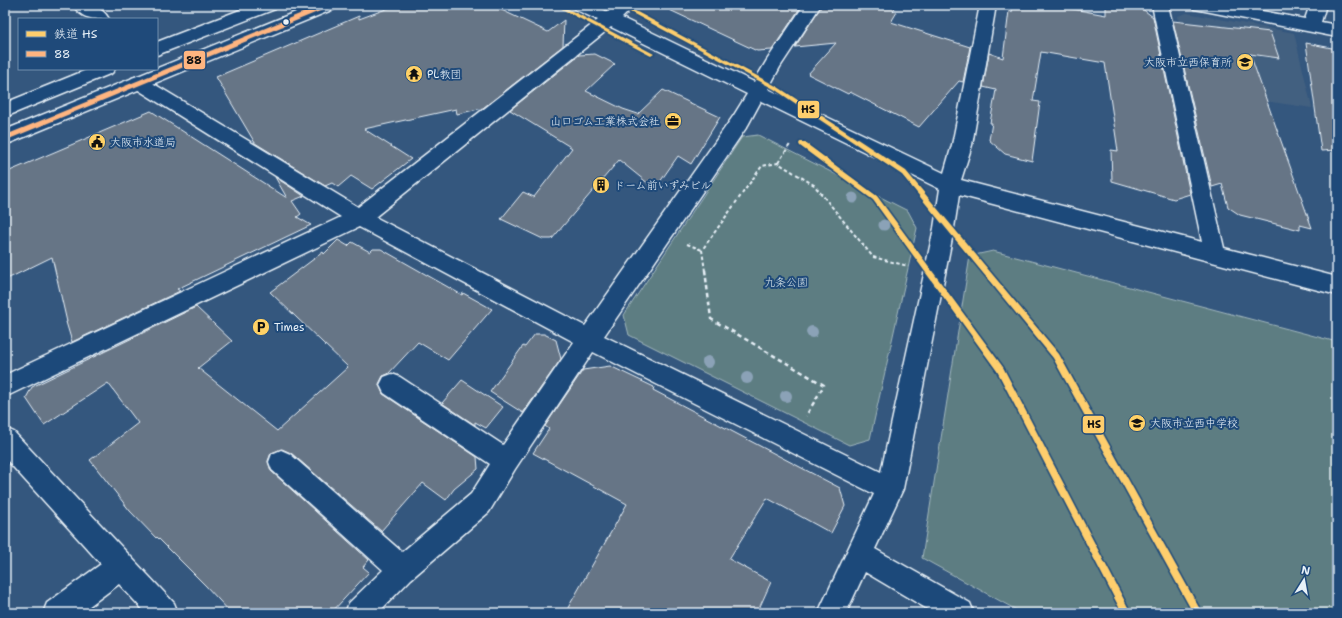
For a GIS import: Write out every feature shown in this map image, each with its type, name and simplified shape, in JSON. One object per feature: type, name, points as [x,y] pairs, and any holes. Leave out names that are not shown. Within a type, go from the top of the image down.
[{"type":"main road","points":[[81,5],[100,18]]},
{"type":"main road","points":[[158,49],[270,5]]},
{"type":"main road","points":[[5,138],[328,5]]},
{"type":"main road","points":[[580,5],[950,185],[1337,286]]},
{"type":"main road","points":[[5,386],[359,218],[627,5]]},
{"type":"main road","points":[[359,613],[402,570],[480,502],[589,339],[741,120],[773,64],[813,5]]},
{"type":"main road","points":[[832,613],[890,489],[944,228],[950,185],[962,145],[988,5]]},
{"type":"main road","points":[[1160,5],[1215,254]]},
{"type":"main road","points":[[1200,5],[1337,31]]},
{"type":"main road","points":[[1311,26],[1318,5]]},
{"type":"main road","points":[[5,110],[104,70]]},
{"type":"main road","points":[[138,82],[359,218],[589,339],[890,489]]},
{"type":"main road","points":[[392,385],[506,461]]},
{"type":"main road","points":[[5,440],[164,613]]},
{"type":"main road","points":[[281,462],[402,570]]},
{"type":"main road","points":[[860,555],[960,613]]},
{"type":"main road","points":[[57,613],[121,566]]},
{"type":"path","points":[[778,163],[790,143]]},
{"type":"path","points":[[792,440],[824,385],[711,318],[702,250],[762,166],[778,163],[814,186],[873,257],[912,267]]},
{"type":"shaded area","name":"大阪市立西保育所","points":[[1187,13],[1294,33],[1312,108],[1197,91],[1178,16]]},
{"type":"green space","name":"九条公園","points":[[758,135],[908,211],[917,228],[870,439],[849,445],[629,335],[624,315],[742,137]]},
{"type":"green space","name":"大阪市立西中学校","points":[[993,251],[1337,342],[1337,613],[1022,613],[922,558],[970,256]]},
{"type":"building","points":[[397,5],[491,5],[548,32],[564,20],[563,46],[483,108],[457,114],[456,109],[364,129],[411,159],[372,189],[351,176],[338,187],[332,183],[325,186],[255,143],[216,77],[359,16],[359,19]]},
{"type":"building","points":[[659,5],[802,5],[772,50],[757,51]]},
{"type":"building","points":[[822,5],[896,5],[893,11],[897,12],[891,22],[970,47],[963,82],[959,81],[919,127],[850,92],[848,94],[808,74],[836,43],[795,47]]},
{"type":"building","points":[[1013,5],[1051,5],[1106,15],[1106,5],[1137,5],[1153,17],[1190,194],[1174,199],[1112,181],[1111,150],[1118,151],[1105,63],[1041,52],[1033,101],[1040,102],[1032,161],[1005,154],[989,140],[992,123],[990,123],[996,90],[983,87],[989,53],[1003,58],[1009,11],[1012,12]]},
{"type":"building","points":[[1173,21],[1270,32],[1279,58],[1250,54],[1312,228],[1300,225],[1300,230],[1240,215],[1228,207],[1222,184],[1212,187]]},
{"type":"building","points":[[1306,43],[1337,49],[1337,150],[1321,151]]},
{"type":"building","points":[[595,54],[615,64],[586,91],[623,109],[638,114],[663,90],[720,117],[691,164],[678,156],[655,189],[619,160],[552,239],[543,239],[501,219],[523,192],[534,197],[572,148],[510,110],[579,55]]},
{"type":"building","points":[[151,111],[287,198],[275,177],[304,196],[292,201],[301,214],[297,217],[311,225],[177,289],[180,291],[72,342],[66,322],[52,257],[5,280],[5,173]]},
{"type":"building","points":[[338,240],[348,246],[352,242],[370,252],[373,249],[381,249],[462,295],[463,293],[492,309],[448,360],[418,342],[388,374],[383,376],[379,384],[383,394],[477,457],[478,469],[454,489],[446,500],[423,483],[381,531],[291,453],[282,449],[271,453],[268,461],[271,471],[369,560],[363,567],[369,572],[331,613],[231,613],[206,586],[130,511],[90,460],[138,423],[108,383],[44,425],[26,398],[32,387],[196,307],[232,341],[198,368],[277,431],[348,367],[270,292],[323,252],[324,254]]},
{"type":"building","points":[[535,334],[544,334],[556,340],[561,359],[523,413],[490,392],[523,346],[525,347]]},
{"type":"building","points":[[610,366],[654,387],[653,390],[840,488],[845,506],[831,533],[767,498],[729,559],[771,582],[757,613],[565,613],[627,504],[533,453],[549,429],[545,426],[583,370]]},
{"type":"building","points":[[462,380],[503,407],[486,428],[475,422],[475,425],[442,403]]},
{"type":"rail line","name":"HS","points":[[557,5],[651,54]]},
{"type":"rail line","name":"HS","points":[[620,5],[776,88],[904,173],[1056,356],[1198,613]]},
{"type":"rail line","name":"HS","points":[[802,144],[875,198],[1000,369],[1127,613]]},
{"type":"transit line","name":"88","points":[[5,138],[328,5]]},
{"type":"place","name":"大阪市立西保育所","points":[[1245,62]]},
{"type":"place","name":"PL教団","points":[[414,74]]},
{"type":"place","name":"山口ゴム工業株式会社","points":[[673,121]]},
{"type":"place","name":"大阪市水道局","points":[[97,142]]},
{"type":"place","name":"ドーム前いずみビル","points":[[601,185]]},
{"type":"place","name":"Times","points":[[261,327]]},
{"type":"place","name":"大阪市立西中学校","points":[[1137,423]]}]
